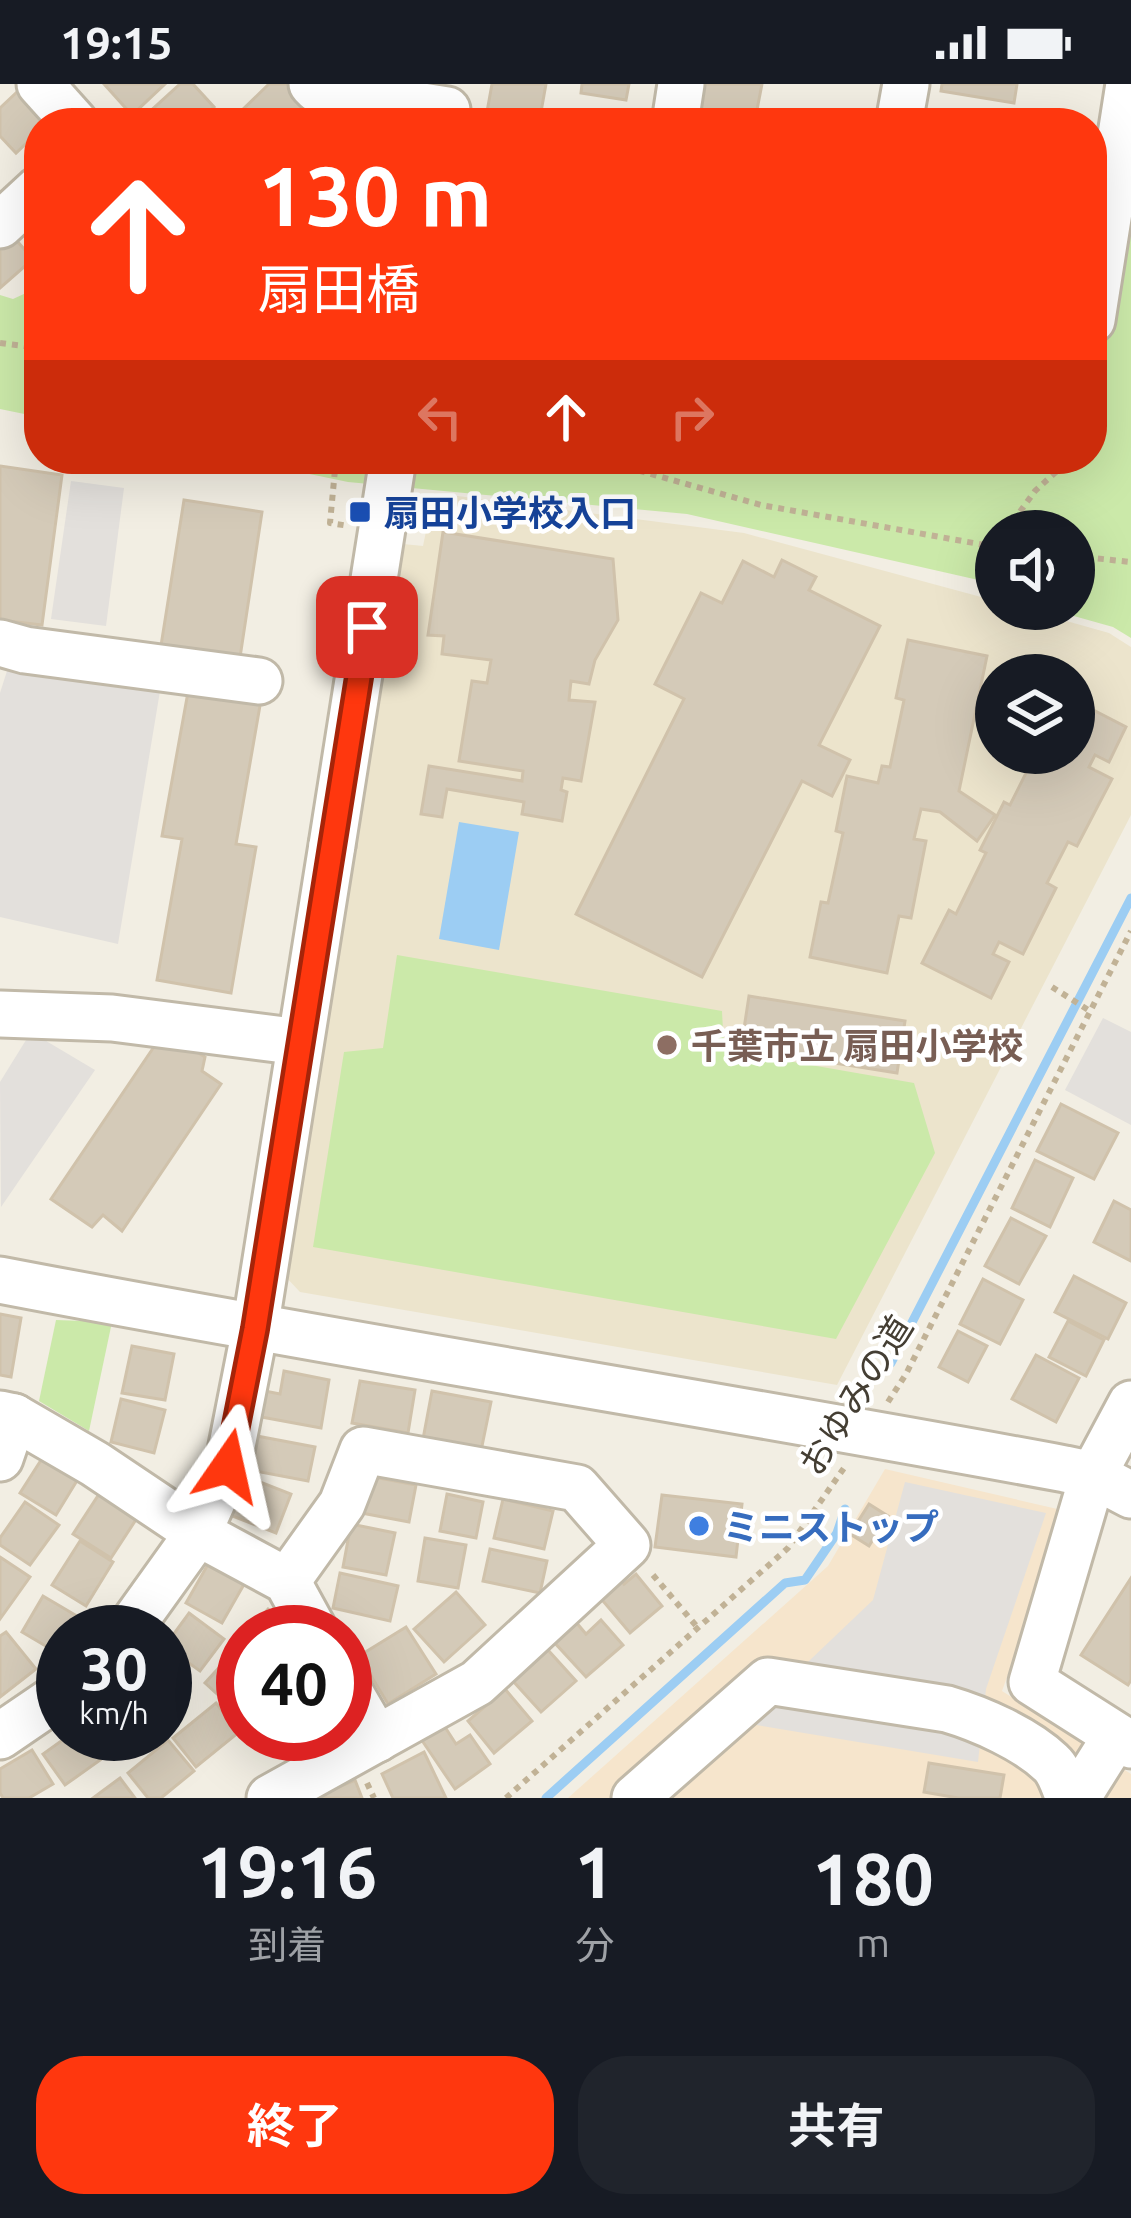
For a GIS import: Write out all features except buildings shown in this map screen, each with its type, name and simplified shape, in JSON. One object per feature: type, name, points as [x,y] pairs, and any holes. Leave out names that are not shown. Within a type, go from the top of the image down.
[{"type":"street","points":[[40,84],[62,108]]},
{"type":"street","points":[[312,84],[317,89],[448,106]]},
{"type":"street","points":[[1107,224],[1129,84]]},
{"type":"street","points":[[0,225],[24,203]]},
{"type":"street","points":[[147,1605],[198,1533],[228,1466],[255,1329],[391,474]]},
{"type":"street","points":[[0,643],[259,681]]},
{"type":"street","points":[[0,1014],[112,1018],[300,1042]]},
{"type":"street","points":[[0,1280],[255,1329],[868,1432],[1112,1485]]},
{"type":"street","points":[[634,1798],[768,1681],[972,1716],[1055,1766],[1073,1798],[1124,1741],[1032,1682],[1112,1485],[1131,1404]]},
{"type":"street","points":[[4,1430],[95,1464],[198,1533],[287,1580],[300,1605]]},
{"type":"street","points":[[269,1798],[477,1683],[627,1545],[577,1488],[363,1450],[342,1504],[287,1580]]},
{"type":"street","points":[[0,1736],[36,1711]]},
{"type":"street","points":[[372,1730],[377,1739]]},
{"type":"path","points":[[330,523],[335,474]]},
{"type":"path","points":[[651,474],[760,505],[975,543]]},
{"type":"path","points":[[1021,510],[1054,474]]},
{"type":"path","points":[[1095,558],[1131,562]]},
{"type":"path","name":"おゆみの道","points":[[506,1798],[788,1548],[906,1374],[1131,931]]},
{"type":"path","points":[[1052,987],[1090,1011]]},
{"type":"path","points":[[627,1545],[698,1628]]},
{"type":"shaded area","points":[[71,481],[124,488],[106,626],[51,619]]},
{"type":"shaded area","name":"千葉市立 扇田小学校","points":[[434,493],[744,533],[975,595],[975,630],[1095,629],[1131,647],[1131,815],[837,1385],[300,1292],[284,1275],[403,544],[423,546]]},
{"type":"shaded area","points":[[7,671],[160,691],[118,944],[0,917],[0,693]]},
{"type":"shaded area","points":[[1103,1018],[1131,1032],[1131,1125],[1065,1090]]},
{"type":"shaded area","points":[[31,1032],[95,1070],[1,1207],[0,1082]]},
{"type":"shaded area","points":[[885,1469],[1066,1511],[1002,1691],[1131,1774],[1131,1798],[568,1798],[828,1566]]},
{"type":"shaded area","points":[[905,1482],[1046,1513],[986,1689],[978,1762],[744,1723],[873,1600]]},
{"type":"green space","points":[[1131,192],[1131,638],[1095,622],[1095,510],[975,510],[975,579],[687,514],[348,482],[309,474],[1107,474],[1107,322]]},
{"type":"green space","points":[[24,294],[24,414],[0,409],[0,295],[13,299]]},
{"type":"green space","points":[[397,955],[722,1011],[724,1050],[914,1083],[935,1153],[836,1339],[313,1247],[344,1052],[383,1048]]},
{"type":"green space","points":[[56,1320],[112,1322],[89,1431],[39,1401]]},
{"type":"water","points":[[459,822],[519,832],[499,950],[439,939]]},
{"type":"waterway","points":[[891,1363],[1131,898]]},
{"type":"waterway","points":[[546,1798],[785,1583],[805,1580],[837,1533],[845,1509]]},
{"type":"place","name":"扇田小学校入口","points":[[360,512]]},
{"type":"place","name":"千葉市立 扇田小学校","points":[[667,1045]]},
{"type":"place","name":"ミニストップ","points":[[699,1526]]},
{"type":"route","points":[[228,1466],[255,1329],[367,627]]}]
